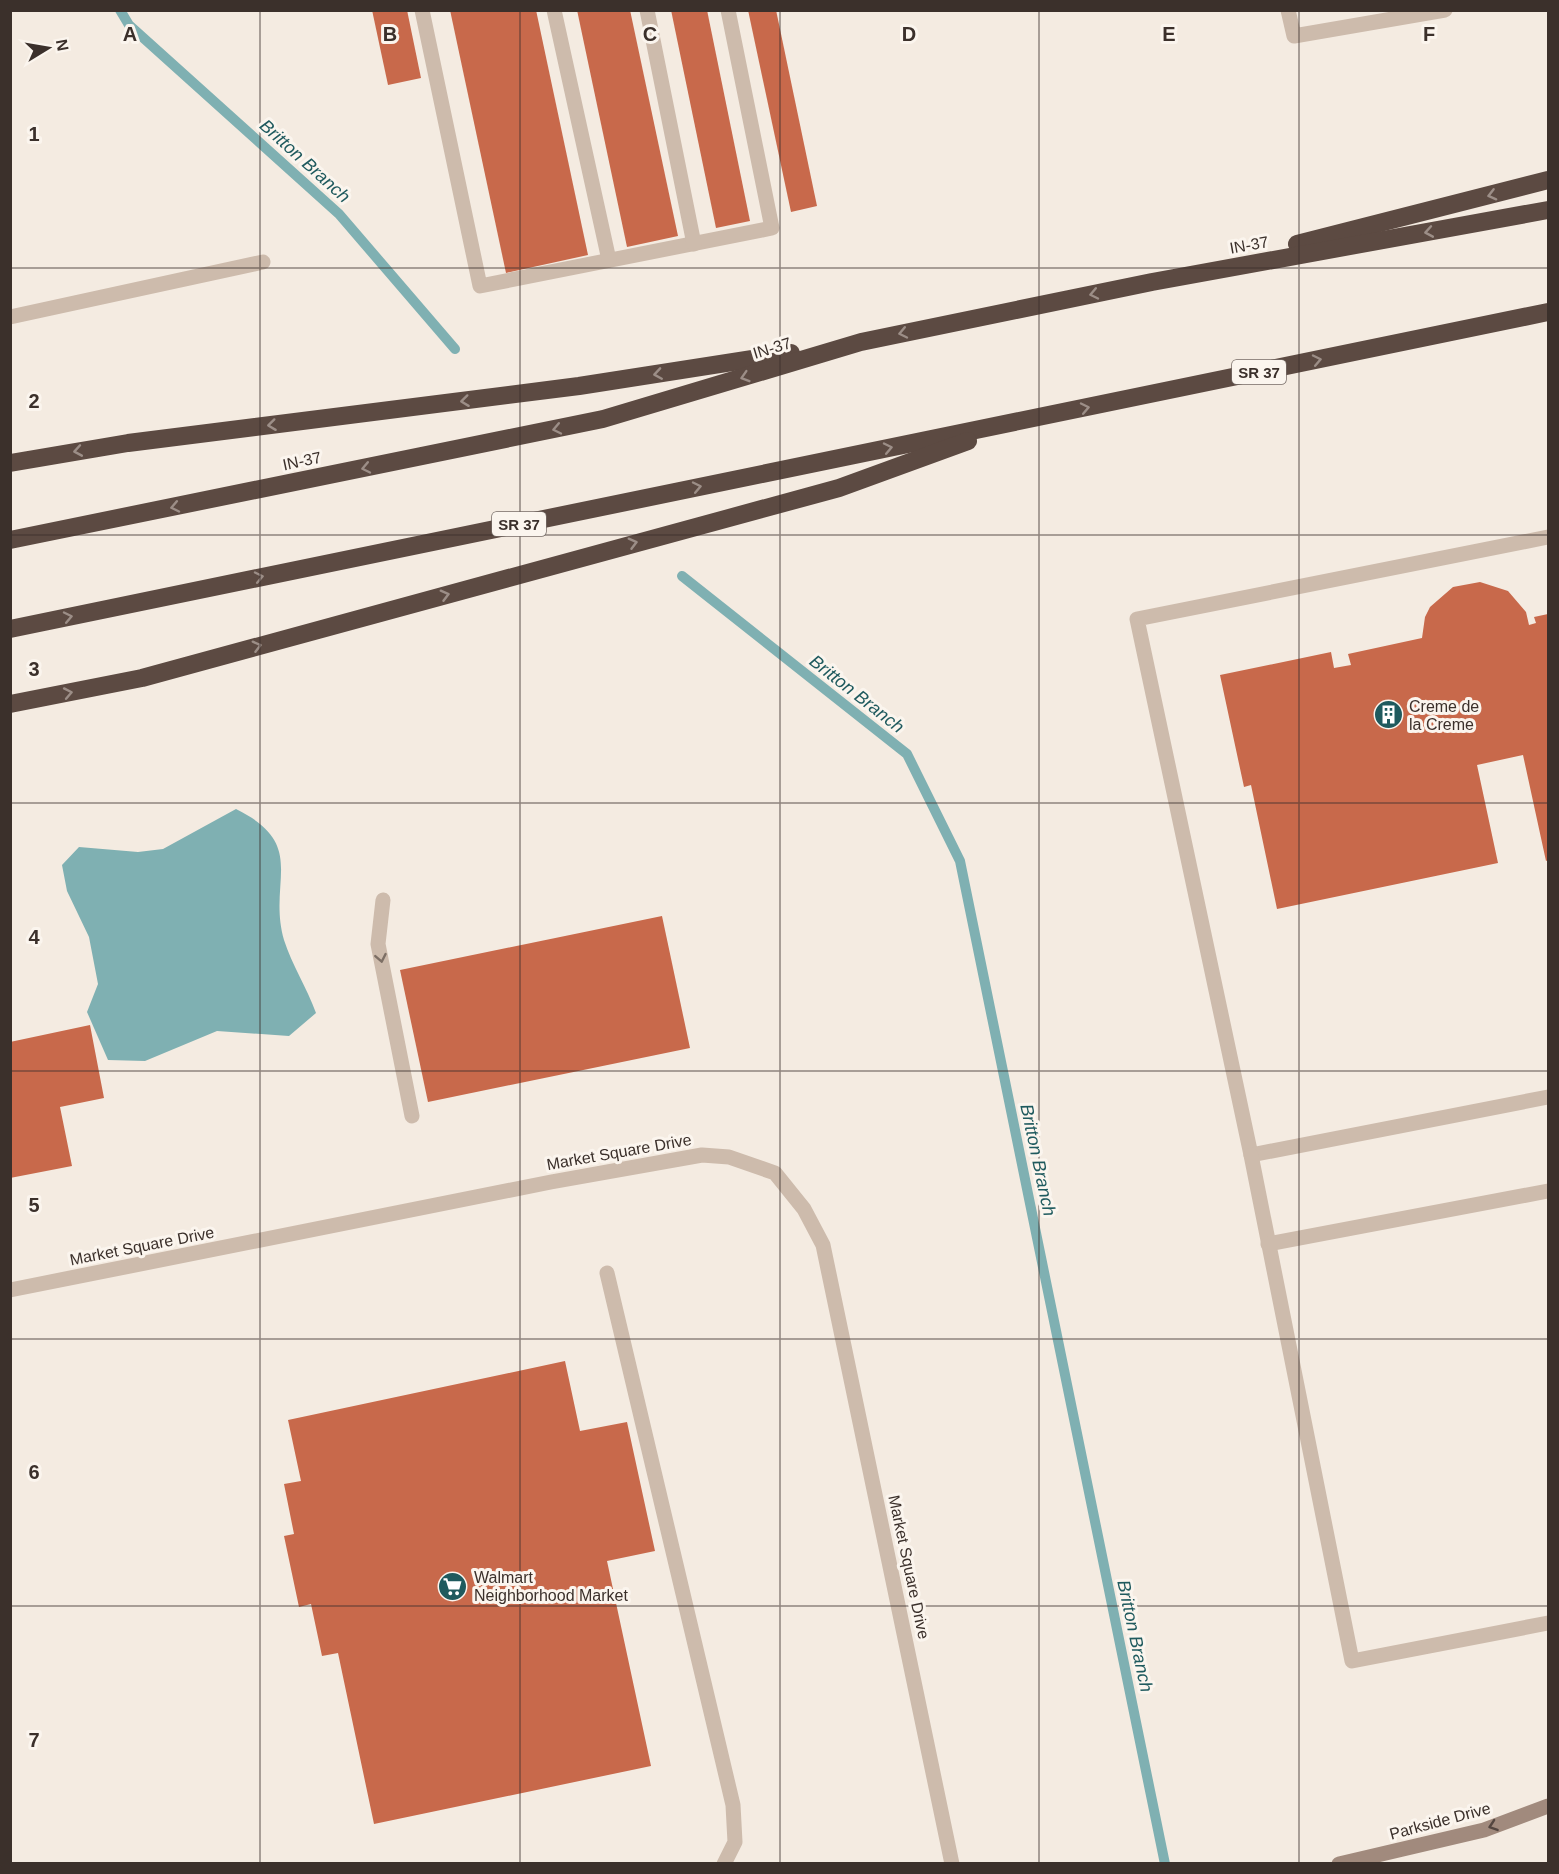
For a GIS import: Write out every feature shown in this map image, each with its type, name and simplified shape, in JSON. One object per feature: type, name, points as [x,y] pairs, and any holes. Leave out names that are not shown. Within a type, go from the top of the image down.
[{"type":"highway","points":[[1152,282],[1548,180]]},
{"type":"highway","name":"IN-37","points":[[10,540],[603,419],[861,342],[1152,282],[1548,210]]},
{"type":"highway","name":"SR 37","points":[[10,629],[1548,312]]},
{"type":"highway","points":[[1489,324],[1548,325]]},
{"type":"highway","points":[[10,463],[128,443],[579,386],[861,342]]},
{"type":"highway","points":[[10,704],[142,678],[839,488],[1028,419]]},
{"type":"street","points":[[422,10],[480,286],[772,228],[728,10]]},
{"type":"street","points":[[554,10],[609,260]]},
{"type":"street","points":[[647,10],[694,244]]},
{"type":"street","points":[[1288,10],[1294,36],[1445,10]]},
{"type":"street","points":[[10,317],[263,262]]},
{"type":"street","points":[[1548,537],[1137,619],[1251,1155],[1352,1661],[1548,1623]]},
{"type":"street","points":[[383,900],[378,944],[412,1116]]},
{"type":"street","points":[[1251,1155],[1548,1097]]},
{"type":"street","name":"Market Square Drive","points":[[10,1290],[550,1182],[702,1155],[729,1157],[775,1173],[804,1209],[823,1245],[952,1863]]},
{"type":"street","points":[[1268,1244],[1548,1191]]},
{"type":"street","points":[[608,1273],[733,1805],[735,1842],[724,1863]]},
{"type":"street","name":"Parkside Drive","points":[[1339,1863],[1484,1830],[1548,1806]]},
{"type":"water","points":[[236,809],[258,823],[272,836],[279,851],[280,919],[284,940],[316,1013],[289,1036],[217,1031],[145,1061],[108,1060],[87,1012],[98,984],[89,937],[67,891],[62,865],[79,847],[138,852],[163,849]]},
{"type":"building","points":[[372,10],[407,10],[421,78],[388,85]]},
{"type":"building","points":[[450,10],[536,10],[588,255],[506,273]]},
{"type":"building","points":[[577,10],[630,10],[678,236],[627,247]]},
{"type":"building","points":[[671,10],[707,10],[750,221],[716,228]]},
{"type":"building","points":[[748,10],[776,10],[817,206],[791,212]]},
{"type":"building","name":"Creme de la Creme","points":[[1480,582],[1508,591],[1526,612],[1529,625],[1536,623],[1534,617],[1548,614],[1548,860],[1546,861],[1523,755],[1477,765],[1498,863],[1277,909],[1251,785],[1244,787],[1220,675],[1331,652],[1334,668],[1351,665],[1348,654],[1422,638],[1425,617],[1430,607],[1453,587]]},
{"type":"building","points":[[662,916],[690,1048],[428,1102],[400,970]]},
{"type":"building","points":[[90,1025],[104,1098],[60,1107],[72,1166],[10,1178],[10,1042]]},
{"type":"building","name":"Walmart Neighborhood Market","points":[[565,1361],[580,1431],[627,1422],[655,1551],[607,1561],[651,1766],[374,1824],[338,1653],[322,1656],[311,1604],[299,1607],[284,1536],[294,1534],[284,1484],[301,1481],[288,1420]]},
{"type":"waterway","name":"Britton Branch","points":[[120,10],[129,25],[339,214],[455,349]]},
{"type":"waterway","name":"Britton Branch","points":[[682,576],[907,754],[960,861],[1165,1864]]},
{"type":"place","name":"Creme de la Creme","points":[[1388,715]]},
{"type":"place","name":"Walmart Neighborhood Market","points":[[453,1586]]}]
